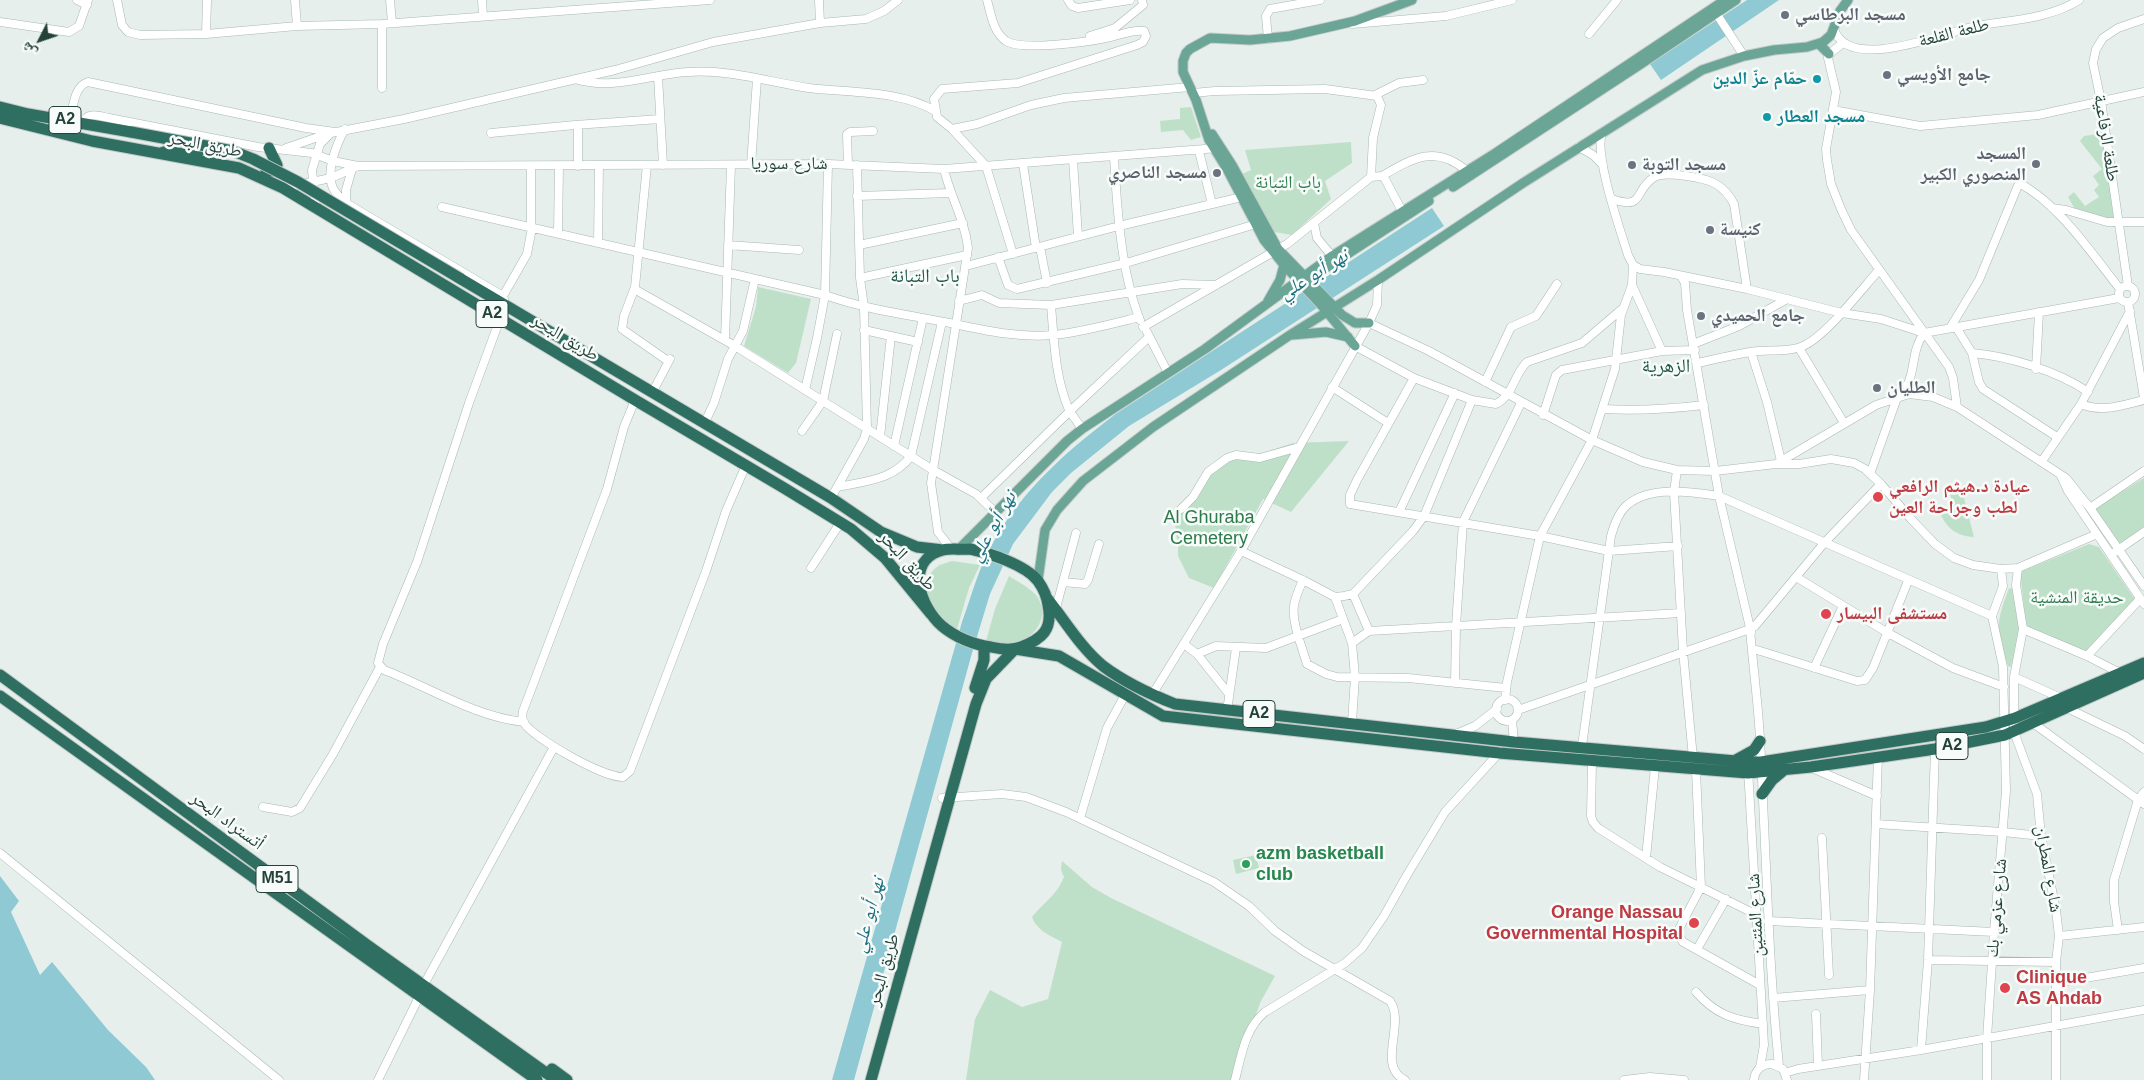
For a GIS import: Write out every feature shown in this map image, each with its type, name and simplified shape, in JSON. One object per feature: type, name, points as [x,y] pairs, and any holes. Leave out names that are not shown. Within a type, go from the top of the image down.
[{"type":"highway","name":"طريق البحر","points":[[0,107],[28,114],[83,122],[233,151],[253,158],[298,182],[461,279],[503,300],[652,393],[832,498],[881,532],[917,547],[951,550]]},
{"type":"highway","name":"طريق البحر","points":[[0,118],[92,141],[239,168],[283,188],[840,523],[885,558],[931,614]]},
{"type":"highway","points":[[159,154],[177,148],[197,149],[237,157],[267,170],[274,170],[277,165],[276,160],[269,148]]},
{"type":"highway","name":"A2","points":[[1016,649],[1032,643],[1048,628],[1050,617],[1046,597],[1038,580],[1012,563],[984,552],[970,549],[951,550],[929,557],[918,575],[920,592],[931,614],[952,634],[984,646],[1059,656],[1163,716],[1592,762],[1696,770],[1748,767],[1784,770],[1935,749],[2010,734],[2033,723],[2064,703],[2120,673],[2144,663]]},
{"type":"highway","name":"A2","points":[[1046,597],[1089,652],[1104,666],[1152,695],[1175,704],[1352,722],[1514,742],[1582,746],[1734,761],[1748,767]]},
{"type":"highway","name":"طريق البحر","points":[[871,1080],[946,797],[969,701],[984,660],[984,646]]},
{"type":"highway","name":"طريق البحر","points":[[864,1080],[946,797],[976,704],[986,679],[1016,649]]},
{"type":"highway","name":"A2","points":[[1761,767],[1986,727],[2064,703],[2144,673]]},
{"type":"highway","name":"أتستراد البحر","points":[[0,675],[366,945],[556,1080]]},
{"type":"highway","name":"أتستراد البحر","points":[[0,696],[537,1080]]},
{"type":"highway","points":[[1219,723],[1224,710]]},
{"type":"highway","points":[[1734,761],[1754,750],[1760,741]]},
{"type":"highway","points":[[1762,794],[1772,780],[1784,770]]},
{"type":"highway","points":[[366,945],[381,949],[427,979],[567,1080]]},
{"type":"main road","points":[[1305,282],[1284,265],[1245,196],[1206,134],[1193,93],[1183,72],[1182,61],[1186,53],[1197,44],[1214,37],[1268,40],[1343,24],[1371,16],[1412,0]]},
{"type":"main road","points":[[951,550],[995,512],[1082,429],[1168,373],[1264,306],[1305,282],[1392,224],[1504,155],[1716,13],[1724,0]]},
{"type":"main road","points":[[1305,282],[1332,256],[1736,0]]},
{"type":"main road","points":[[1038,580],[1045,530],[1057,510],[1083,480],[1153,427],[1290,335],[1328,306],[1378,280],[1602,132],[1702,70],[1744,56],[1819,44],[1831,35],[1840,11],[1848,0]]},
{"type":"main road","points":[[1819,44],[1829,54]]},
{"type":"main road","points":[[1245,196],[1256,224],[1276,250],[1328,306],[1355,346]]},
{"type":"main road","points":[[1264,306],[1280,280],[1284,265]]},
{"type":"main road","points":[[1328,306],[1350,321],[1360,324],[1369,323]]},
{"type":"main road","points":[[1290,335],[1326,332],[1349,338]]},
{"type":"street","points":[[0,22],[69,32],[79,26],[88,2],[77,0]]},
{"type":"street","points":[[117,0],[120,21],[128,32],[140,36],[206,34],[298,26],[382,24],[652,2],[710,0]]},
{"type":"street","points":[[206,34],[207,0]]},
{"type":"street","points":[[295,0],[298,26]]},
{"type":"street","points":[[390,0],[392,23]]},
{"type":"street","points":[[482,0],[483,16]]},
{"type":"street","points":[[569,0],[570,10]]},
{"type":"street","points":[[819,0],[820,23]]},
{"type":"street","points":[[282,149],[345,129],[404,119],[615,70],[713,42],[820,23],[866,19],[884,11],[898,0]]},
{"type":"street","points":[[987,0],[994,25],[1006,41],[1016,45],[1030,46],[1072,42],[1104,38],[1137,30],[1144,31],[1146,36],[1143,42],[1137,45],[1026,81],[942,89],[934,99],[937,117],[952,129],[986,166],[1013,254]]},
{"type":"street","points":[[1068,0],[1072,6],[1078,8],[1130,0]]},
{"type":"street","points":[[1072,42],[1115,28],[1138,11],[1143,5],[1142,0]]},
{"type":"street","points":[[1268,40],[1266,16],[1270,9],[1320,0]]},
{"type":"street","points":[[1343,24],[1446,16],[1512,0]]},
{"type":"street","points":[[1589,34],[1618,0]]},
{"type":"street","name":"طلعة القلعة","points":[[1843,43],[1851,47],[1875,49],[1899,46],[1986,24],[2035,16],[2079,0]]},
{"type":"street","points":[[1716,13],[1744,56]]},
{"type":"street","name":"طلعة الرفاعية","points":[[2128,286],[2101,101],[2093,63],[2098,44],[2110,32],[2144,18]]},
{"type":"street","points":[[382,24],[382,88]]},
{"type":"street","points":[[1834,29],[1843,43],[1829,54],[1829,65],[1836,92],[1826,149],[1831,184],[1851,230],[1952,373],[1957,407]]},
{"type":"street","points":[[573,79],[598,84],[698,72],[726,73],[825,90],[897,97],[918,102],[935,110]]},
{"type":"street","points":[[658,76],[663,165]]},
{"type":"street","points":[[751,164],[757,79]]},
{"type":"street","points":[[952,129],[977,124],[1031,105],[1064,98],[1215,91],[1325,89],[1375,95],[1399,83],[1423,80]]},
{"type":"street","points":[[70,120],[77,92],[83,84],[88,82],[289,125],[333,132]]},
{"type":"street","points":[[1834,110],[1920,126],[2038,115],[2144,92]]},
{"type":"street","points":[[1371,177],[1372,138],[1381,105],[1375,95]]},
{"type":"street","points":[[83,122],[87,116],[100,116],[316,155],[355,168]]},
{"type":"street","points":[[491,133],[660,119]]},
{"type":"street","points":[[575,125],[578,127],[578,166]]},
{"type":"street","points":[[345,129],[336,147],[331,178],[333,189],[346,204],[503,300],[527,254],[532,228],[532,166]]},
{"type":"street","points":[[316,209],[312,170],[322,142],[333,132]]},
{"type":"street","points":[[848,165],[847,134],[850,132],[873,132]]},
{"type":"street","points":[[1504,700],[1540,536],[1592,440],[1615,369],[1622,309],[1632,285],[1633,265],[1628,255],[1603,166],[1600,139],[1602,132]]},
{"type":"street","points":[[1579,147],[1593,155],[1603,166]]},
{"type":"street","name":"شارع سوريا","points":[[355,168],[828,164],[944,169],[1217,149]]},
{"type":"street","points":[[1200,150],[1212,204]]},
{"type":"street","points":[[1143,326],[1276,250],[1314,223],[1371,177],[1382,176],[1417,158],[1437,155],[1454,162],[1467,171]]},
{"type":"street","points":[[1114,157],[1119,226],[1131,291],[1143,326],[1168,373]]},
{"type":"street","points":[[1073,160],[1078,236]]},
{"type":"street","points":[[805,390],[825,295],[828,164]]},
{"type":"street","points":[[1023,164],[1038,248],[1047,283]]},
{"type":"street","points":[[598,242],[599,165]]},
{"type":"street","points":[[646,165],[635,287],[624,316],[622,329],[669,360],[652,393]]},
{"type":"street","points":[[725,340],[731,165]]},
{"type":"street","points":[[832,498],[865,436],[867,428],[864,307],[860,278],[857,165]]},
{"type":"street","points":[[558,233],[559,166]]},
{"type":"street","points":[[283,188],[331,178],[355,168]]},
{"type":"street","points":[[346,204],[346,190],[355,168]]},
{"type":"street","points":[[944,169],[968,242],[968,256],[955,324],[931,483],[937,526],[942,538],[951,550]]},
{"type":"street","points":[[1612,199],[1626,204],[1634,202],[1653,178],[1661,174],[1692,177],[1719,185],[1734,204],[1746,289]]},
{"type":"street","points":[[1382,176],[1390,186],[1402,211]]},
{"type":"street","points":[[1953,327],[1979,280],[2019,184],[2028,188],[2052,208],[2120,289],[2119,298]]},
{"type":"street","points":[[857,196],[951,193]]},
{"type":"street","points":[[966,266],[1078,236],[1245,196]]},
{"type":"street","points":[[442,207],[825,295],[864,307],[988,331],[1028,335],[1053,335],[1139,317]]},
{"type":"street","points":[[2052,208],[2066,210],[2107,222],[2144,222]]},
{"type":"street","points":[[859,245],[963,223]]},
{"type":"street","points":[[1314,223],[1317,238],[1332,256]]},
{"type":"street","points":[[998,257],[1008,285],[1011,288],[1017,289],[1126,263],[1256,224]]},
{"type":"street","points":[[728,245],[799,250]]},
{"type":"street","points":[[860,278],[968,256]]},
{"type":"street","points":[[1633,265],[1640,269],[1664,272],[1842,312],[1882,319],[1924,333],[2119,298],[2128,302]]},
{"type":"street","points":[[1698,363],[1751,352],[1799,348],[1816,338],[1879,270]]},
{"type":"street","points":[[1681,276],[1685,283],[1719,496],[1750,629],[1755,663]]},
{"type":"street","points":[[704,424],[714,403],[728,359],[744,326],[754,279]]},
{"type":"street","points":[[1152,695],[1241,551],[1369,323],[1377,305],[1378,280]]},
{"type":"street","points":[[959,302],[982,295],[998,303],[1050,305],[1182,284],[1216,285]]},
{"type":"street","points":[[1484,382],[1511,327],[1536,316],[1557,284]]},
{"type":"street","points":[[1632,285],[1662,351]]},
{"type":"street","points":[[2120,289],[2128,286],[2133,288],[2135,293],[2132,300],[2128,302]]},
{"type":"street","points":[[635,287],[637,290],[735,346],[932,470],[981,498],[995,512]]},
{"type":"street","points":[[2135,293],[2144,292]]},
{"type":"street","points":[[1543,415],[1559,372],[1566,369],[1662,351],[1694,347],[1739,326],[1787,299]]},
{"type":"street","points":[[2081,404],[2096,409],[2103,409],[2144,399],[2141,361],[2128,302]]},
{"type":"street","points":[[1050,305],[1058,369],[1070,411],[1082,429]]},
{"type":"street","points":[[1355,346],[1414,378],[1472,400],[1496,404],[1508,395],[1527,362],[1582,343],[1622,309]]},
{"type":"street","points":[[2042,461],[2081,404],[2130,311]]},
{"type":"street","points":[[2036,369],[2039,312]]},
{"type":"street","points":[[894,446],[923,318]]},
{"type":"street","points":[[263,807],[292,812],[300,808],[333,754],[380,667],[378,659],[381,648],[417,562],[469,404],[500,319]]},
{"type":"street","points":[[838,487],[894,473],[902,468],[911,456],[942,322]]},
{"type":"street","points":[[1369,323],[1429,350],[1521,403],[1592,440],[1643,462],[1677,470],[1715,471],[1778,462],[1791,465],[1839,459],[1854,462],[1881,484],[1935,544],[1948,553],[1973,565],[2001,569],[2018,568],[2096,534]]},
{"type":"street","points":[[1953,327],[1972,353],[1979,382],[1983,389],[2057,437]]},
{"type":"street","points":[[864,330],[918,342]]},
{"type":"street","points":[[1870,474],[1897,398],[1907,389],[1911,380],[1916,348],[1924,333]]},
{"type":"street","points":[[802,431],[823,401],[838,334]]},
{"type":"street","points":[[880,437],[892,336]]},
{"type":"street","points":[[981,498],[1149,337]]},
{"type":"street","points":[[1799,348],[1844,423]]},
{"type":"street","points":[[1751,352],[1767,402],[1778,462]]},
{"type":"street","points":[[1972,353],[1997,357],[2064,378],[2088,392]]},
{"type":"street","points":[[1414,378],[1357,480],[1348,501],[1351,505],[1463,522],[1609,551],[1678,546]]},
{"type":"street","points":[[1332,387],[1388,423]]},
{"type":"street","points":[[1399,512],[1455,393]]},
{"type":"street","points":[[1778,462],[1876,405],[1909,394],[1920,394],[1957,407],[2070,481],[2144,586]]},
{"type":"street","points":[[635,400],[624,427],[607,489],[522,715],[524,722],[540,738],[554,748],[615,776],[623,777],[630,771],[706,571],[726,511],[746,465]]},
{"type":"street","points":[[1241,551],[1335,597],[1353,594],[1409,535],[1424,516],[1472,400]]},
{"type":"street","points":[[1455,683],[1456,626],[1463,522],[1521,403]]},
{"type":"street","points":[[1602,409],[1656,410],[1704,405]]},
{"type":"street","points":[[1181,509],[1193,498],[1208,472],[1227,458],[1236,456],[1260,458],[1299,447]]},
{"type":"street","points":[[1677,470],[1674,492],[1683,652],[1693,758]]},
{"type":"street","points":[[2090,508],[2144,471]]},
{"type":"street","points":[[2061,476],[2068,491],[2142,602],[2087,656]]},
{"type":"street","points":[[1518,710],[1755,626],[1825,542],[1881,484]]},
{"type":"street","points":[[1582,746],[1614,526],[1628,504],[1653,494],[1674,492],[1719,496],[1825,542],[1908,581],[1992,616]]},
{"type":"street","points":[[811,568],[840,523]]},
{"type":"street","points":[[2110,555],[2144,532]]},
{"type":"street","points":[[1056,608],[1076,533]]},
{"type":"street","points":[[1063,582],[1085,584],[1088,580],[1099,544]]},
{"type":"street","points":[[2010,720],[2015,667],[2023,629],[2016,585],[2018,568]]},
{"type":"street","points":[[2001,569],[2003,586],[1992,616],[2003,667],[2004,688],[2010,720]]},
{"type":"street","points":[[1796,577],[1888,633],[1953,668],[2004,688]]},
{"type":"street","points":[[1303,580],[1292,607],[1305,659],[1314,669],[1337,677],[1408,678],[1506,688]]},
{"type":"street","points":[[1757,650],[1857,681],[1865,680],[1874,668],[1908,581]]},
{"type":"street","points":[[2003,586],[2016,585]]},
{"type":"street","points":[[1353,594],[1369,631]]},
{"type":"street","points":[[1335,597],[1352,643],[1355,677],[1352,722]]},
{"type":"street","points":[[1814,668],[1843,606]]},
{"type":"street","points":[[1352,643],[1369,631],[1681,613]]},
{"type":"street","points":[[1197,654],[1216,646],[1266,648],[1343,619]]},
{"type":"street","points":[[1750,629],[1757,650],[1755,663]]},
{"type":"street","points":[[2023,629],[2087,656],[2120,673]]},
{"type":"street","points":[[1184,644],[1197,654],[1229,694]]},
{"type":"street","points":[[1224,710],[1229,694],[1236,648]]},
{"type":"street","name":"شارع المئتين","points":[[1755,663],[1768,921],[1779,1066]]},
{"type":"street","points":[[380,667],[485,712],[502,718],[524,722]]},
{"type":"street","points":[[2003,667],[2015,667]]},
{"type":"street","points":[[2014,677],[2125,736],[2144,749]]},
{"type":"street","points":[[1080,818],[1102,741],[1125,695]]},
{"type":"street","points":[[1504,700],[1514,702],[1518,710],[1517,716],[1512,720],[1502,720],[1498,716],[1497,709],[1499,703],[1504,700]]},
{"type":"street","points":[[1454,735],[1475,726],[1497,709]]},
{"type":"street","points":[[1512,720],[1514,742]]},
{"type":"street","name":"شارع المطران","points":[[2010,720],[2010,734],[2037,794],[2041,836],[2052,885],[2059,936],[2056,962],[2056,1080]]},
{"type":"street","points":[[2033,723],[2141,802]]},
{"type":"street","name":"شارع عزمي بك","points":[[1987,1080],[1987,1038],[1992,960],[2010,734]]},
{"type":"street","points":[[427,979],[554,748]]},
{"type":"street","points":[[1921,1050],[1928,960],[1935,749]]},
{"type":"street","points":[[1235,1080],[1249,1033],[1256,1020],[1265,1012],[1354,956],[1368,941],[1445,812],[1499,753]]},
{"type":"street","points":[[1864,1080],[1870,990],[1878,756]]},
{"type":"street","points":[[1592,762],[1591,807],[1593,822],[1598,828],[1646,858],[1757,915]]},
{"type":"street","points":[[1646,858],[1654,767]]},
{"type":"street","name":"شارع المئتين","points":[[1748,767],[1764,1045],[1760,1067],[1754,1080]]},
{"type":"street","points":[[1810,767],[1877,796]]},
{"type":"street","points":[[1696,770],[1701,887],[1679,932],[1679,936],[1683,942],[1760,985]]},
{"type":"street","points":[[2118,930],[2114,902],[2114,880],[2144,792]]},
{"type":"street","points":[[946,797],[1002,794],[1026,797],[1080,818],[1214,882],[1249,906],[1275,931],[1294,945],[1333,969],[1384,996],[1394,1006],[1397,1021],[1391,1060],[1397,1074],[1404,1080]]},
{"type":"street","points":[[1876,824],[2041,836]]},
{"type":"street","points":[[1822,838],[1829,975]]},
{"type":"street","points":[[0,853],[279,1080]]},
{"type":"street","points":[[1697,949],[1726,899]]},
{"type":"street","points":[[1768,921],[1994,932]]},
{"type":"street","points":[[2059,936],[2144,927]]},
{"type":"street","points":[[1928,960],[2056,962]]},
{"type":"street","points":[[2056,982],[2144,968]]},
{"type":"street","points":[[1773,998],[1870,990]]},
{"type":"street","points":[[1696,992],[1711,1008],[1728,1017],[1763,1024]]},
{"type":"street","points":[[378,1080],[419,997]]},
{"type":"street","points":[[1760,1067],[1768,1064],[1779,1066],[1786,1077],[1798,1069],[1921,1050],[2057,1024],[2144,1010]]},
{"type":"street","points":[[1816,1014],[1818,1066]]},
{"type":"street","points":[[1624,1080],[1650,1077],[1684,1080]]},
{"type":"green space","points":[[1191,107],[1201,137],[1191,140],[1183,130],[1161,132],[1160,121],[1180,119],[1180,108]]},
{"type":"green space","points":[[2104,133],[2118,228],[2071,215],[2075,209],[2068,197],[2074,192],[2085,206],[2099,197],[2094,190],[2099,185],[2093,176],[2102,169],[2080,141],[2084,136]]},
{"type":"green space","name":"باب التبانة","points":[[1351,142],[1352,163],[1325,181],[1331,199],[1292,235],[1274,232],[1242,174],[1251,170],[1245,150]]},
{"type":"green space","points":[[758,287],[811,299],[796,363],[788,373],[744,346],[756,307]]},
{"type":"green space","name":"Al Ghuraba Cemetery","points":[[1349,441],[1291,512],[1263,499],[1214,588],[1189,578],[1178,556],[1174,517],[1204,487],[1203,476],[1219,458],[1229,453],[1253,456],[1293,443]]},
{"type":"green space","points":[[2144,478],[2144,528],[2119,544],[2094,509]]},
{"type":"green space","points":[[1960,483],[1974,537],[1968,537],[1953,531],[1940,513],[1954,509],[1948,486]]},
{"type":"green space","name":"حديقة المنشية","points":[[2089,544],[2099,547],[2136,601],[2088,654],[2026,627],[2020,572]]},
{"type":"green space","points":[[952,561],[980,565],[969,588],[957,629],[942,618],[927,592],[927,583],[930,575],[938,566]]},
{"type":"green space","points":[[1009,576],[1035,594],[1041,604],[1042,615],[1039,624],[1028,637],[1012,643],[986,641],[995,609]]},
{"type":"green space","points":[[2009,588],[2014,589],[2020,631],[2011,667],[2008,666],[1999,635],[1999,619]]},
{"type":"green space","name":"azm basketball club","points":[[1256,855],[1259,868],[1236,874],[1233,860]]},
{"type":"green space","points":[[1062,861],[1092,887],[1111,898],[1275,976],[1261,1001],[1231,1080],[966,1080],[975,1019],[990,990],[1022,1007],[1048,999],[1062,942],[1040,929],[1032,917],[1054,894],[1061,883],[1064,877],[1061,870]]},
{"type":"water","points":[[1747,0],[1779,0],[1661,80],[1650,64]]},
{"type":"water","points":[[1432,208],[1444,226],[1221,370],[1129,426],[1071,473],[1052,492],[1013,544],[990,594],[972,653],[854,1080],[832,1080],[962,622],[984,560],[1006,522],[1033,487],[1065,455],[1117,413]]},
{"type":"water","points":[[0,876],[19,901],[11,912],[40,975],[52,962],[108,1030],[146,1067],[155,1080],[0,1080]]},
{"type":"place","name":"مسجد البرطاسي","points":[[1785,15]]},
{"type":"place","name":"جامع الأويسي","points":[[1887,75]]},
{"type":"place","name":"حمّام عزّ الدين","points":[[1817,79]]},
{"type":"place","name":"مسجد العطار","points":[[1767,117]]},
{"type":"place","name":"المسجد المنصوري الكبير","points":[[2036,164]]},
{"type":"place","name":"مسجد التوبة","points":[[1632,165]]},
{"type":"place","name":"مسجد الناصري","points":[[1217,173]]},
{"type":"place","name":"كنيسة","points":[[1710,230]]},
{"type":"place","name":"جامع الحميدي","points":[[1701,316]]},
{"type":"place","name":"الطليان","points":[[1877,388]]},
{"type":"place","name":"عيادة د.هيثم الرافعي لطب وجراحة العين","points":[[1878,497]]},
{"type":"place","name":"مستشفی البيسار","points":[[1826,614]]},
{"type":"place","name":"azm basketball club","points":[[1246,864]]},
{"type":"place","name":"Orange Nassau Governmental Hospital","points":[[1694,923]]},
{"type":"place","name":"Clinique AS Ahdab","points":[[2005,988]]},
{"type":"district","name":"باب التبانة","points":[[925,277]]},
{"type":"district","name":"الزهرية","points":[[1666,367]]},
{"type":"water label","name":"نهر أبو علي","points":[[1314,275]]},
{"type":"water label","name":"نهر أبو علي","points":[[993,527]]},
{"type":"water label","name":"نهر أبو علي","points":[[869,915]]}]
